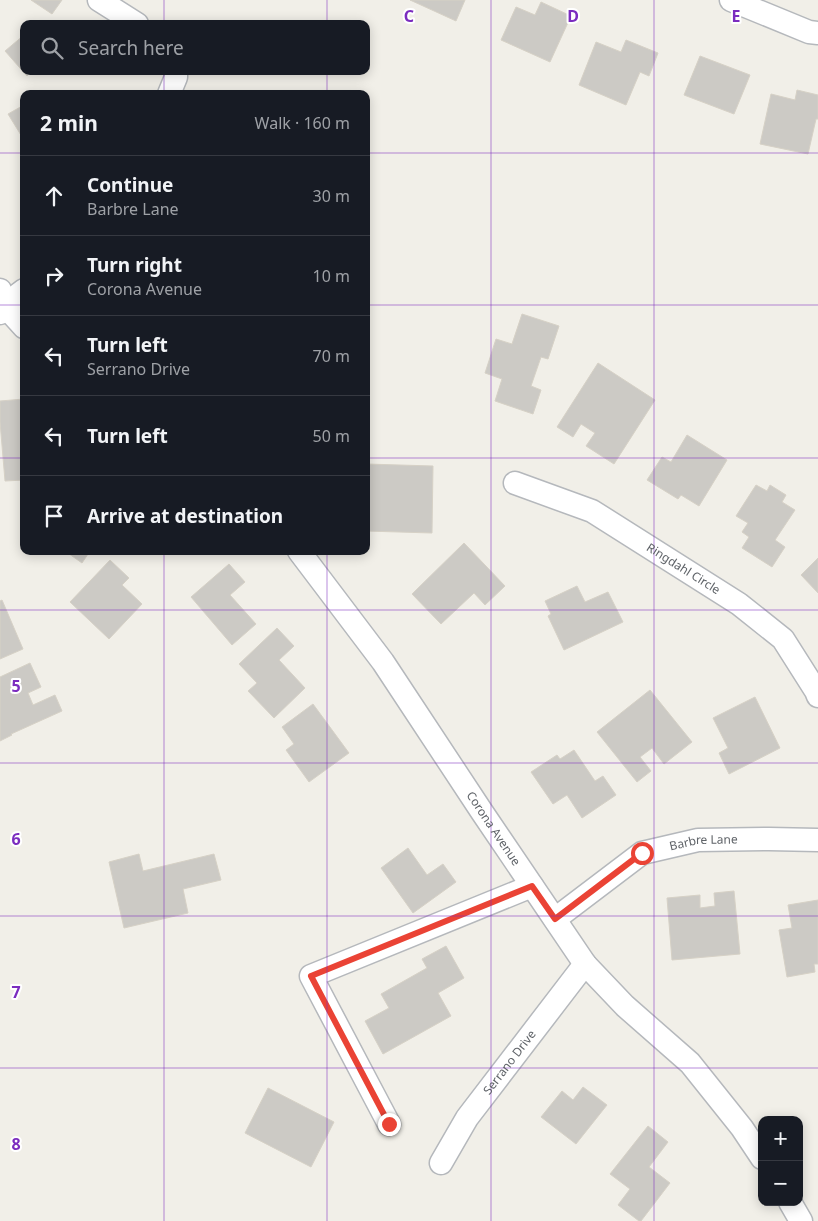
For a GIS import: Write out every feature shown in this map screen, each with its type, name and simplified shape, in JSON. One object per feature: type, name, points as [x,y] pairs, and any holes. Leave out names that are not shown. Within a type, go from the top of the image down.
[{"type":"street","points":[[98,0],[130,20]]},
{"type":"street","points":[[731,0],[809,32],[818,33]]},
{"type":"street","points":[[170,90],[176,75]]},
{"type":"street","points":[[20,292],[1,303],[20,322]]},
{"type":"street","name":"Ringdahl Circle","points":[[515,483],[592,511],[739,604],[783,639],[818,696]]},
{"type":"street","name":"Corona Avenue","points":[[302,555],[383,662],[585,964],[625,1006],[690,1063],[742,1128],[758,1152]]},
{"type":"street","name":"Barbre Lane","points":[[555,919],[642,853],[698,840],[818,840]]},
{"type":"street","points":[[389,1124],[311,976],[532,886]]},
{"type":"street","name":"Serrano Drive","points":[[441,1163],[467,1118],[585,964]]},
{"type":"street","points":[[792,1206],[801,1221]]},
{"type":"building","points":[[31,0],[62,0],[52,14]]},
{"type":"building","points":[[410,0],[465,0],[456,21]]},
{"type":"building","points":[[541,2],[571,16],[550,62],[501,40],[516,7],[535,15]]},
{"type":"building","points":[[20,38],[20,68],[5,51]]},
{"type":"building","points":[[626,40],[658,53],[649,76],[640,72],[626,105],[579,85],[596,42],[621,52]]},
{"type":"building","points":[[700,56],[750,75],[734,114],[684,95]]},
{"type":"building","points":[[797,90],[818,95],[818,119],[816,119],[808,154],[760,144],[771,94],[795,100]]},
{"type":"building","points":[[20,107],[20,134],[8,114]]},
{"type":"building","points":[[522,314],[559,326],[548,359],[541,357],[531,386],[541,390],[533,414],[495,401],[502,379],[485,373],[496,339],[512,344]]},
{"type":"building","points":[[598,363],[655,400],[614,464],[586,446],[595,433],[581,424],[573,437],[557,427]]},
{"type":"building","points":[[20,399],[20,480],[5,481],[0,401]]},
{"type":"building","points":[[687,435],[727,460],[699,506],[681,495],[678,499],[647,480],[662,457],[671,462]]},
{"type":"building","points":[[370,464],[433,466],[432,533],[370,531]]},
{"type":"building","points":[[756,485],[767,491],[770,485],[786,495],[782,502],[795,510],[775,540],[785,547],[772,567],[742,548],[749,537],[742,532],[748,523],[736,516]]},
{"type":"building","points":[[464,543],[505,586],[485,605],[474,593],[441,624],[412,594]]},
{"type":"building","points":[[71,555],[87,555],[82,563]]},
{"type":"building","points":[[818,558],[818,593],[801,575]]},
{"type":"building","points":[[110,560],[129,578],[122,585],[142,604],[109,639],[70,602]]},
{"type":"building","points":[[229,564],[245,582],[230,595],[256,624],[232,645],[191,597]]},
{"type":"building","points":[[577,586],[585,602],[608,592],[623,622],[564,650],[548,616],[551,614],[545,601]]},
{"type":"building","points":[[2,600],[23,649],[0,659],[0,601]]},
{"type":"building","points":[[277,628],[294,646],[279,660],[305,688],[274,718],[248,691],[257,683],[239,664]]},
{"type":"building","points":[[30,663],[41,687],[28,693],[33,705],[55,695],[62,711],[11,734],[0,741],[0,677]]},
{"type":"building","points":[[650,690],[692,742],[664,764],[652,748],[640,757],[651,771],[637,782],[597,732]]},
{"type":"building","points":[[755,697],[780,748],[729,774],[719,753],[728,748],[713,718]]},
{"type":"building","points":[[313,704],[349,753],[309,782],[286,750],[294,744],[282,727]]},
{"type":"building","points":[[574,750],[595,781],[603,776],[616,795],[582,818],[567,795],[553,804],[531,772],[557,755],[560,759]]},
{"type":"building","points":[[408,848],[427,875],[443,864],[456,882],[413,913],[381,868]]},
{"type":"building","points":[[139,854],[143,871],[214,854],[221,880],[183,889],[188,913],[124,928],[109,862]]},
{"type":"building","points":[[734,891],[740,954],[672,960],[667,898],[700,895],[700,908],[715,906],[714,893]]},
{"type":"building","points":[[818,900],[818,964],[814,964],[815,972],[787,977],[779,930],[792,928],[788,905]]},
{"type":"building","points":[[446,946],[464,978],[438,993],[451,1016],[383,1054],[365,1021],[389,1008],[381,994],[427,968],[422,959]]},
{"type":"building","points":[[583,1087],[607,1105],[576,1144],[541,1117],[562,1091],[573,1100]]},
{"type":"building","points":[[268,1088],[334,1122],[311,1167],[245,1133]]},
{"type":"building","points":[[648,1126],[668,1142],[649,1167],[670,1183],[641,1221],[639,1221],[618,1205],[630,1189],[610,1174]]},
{"type":"route","points":[[389,1124],[311,976],[532,886],[555,919],[642,853]]}]
